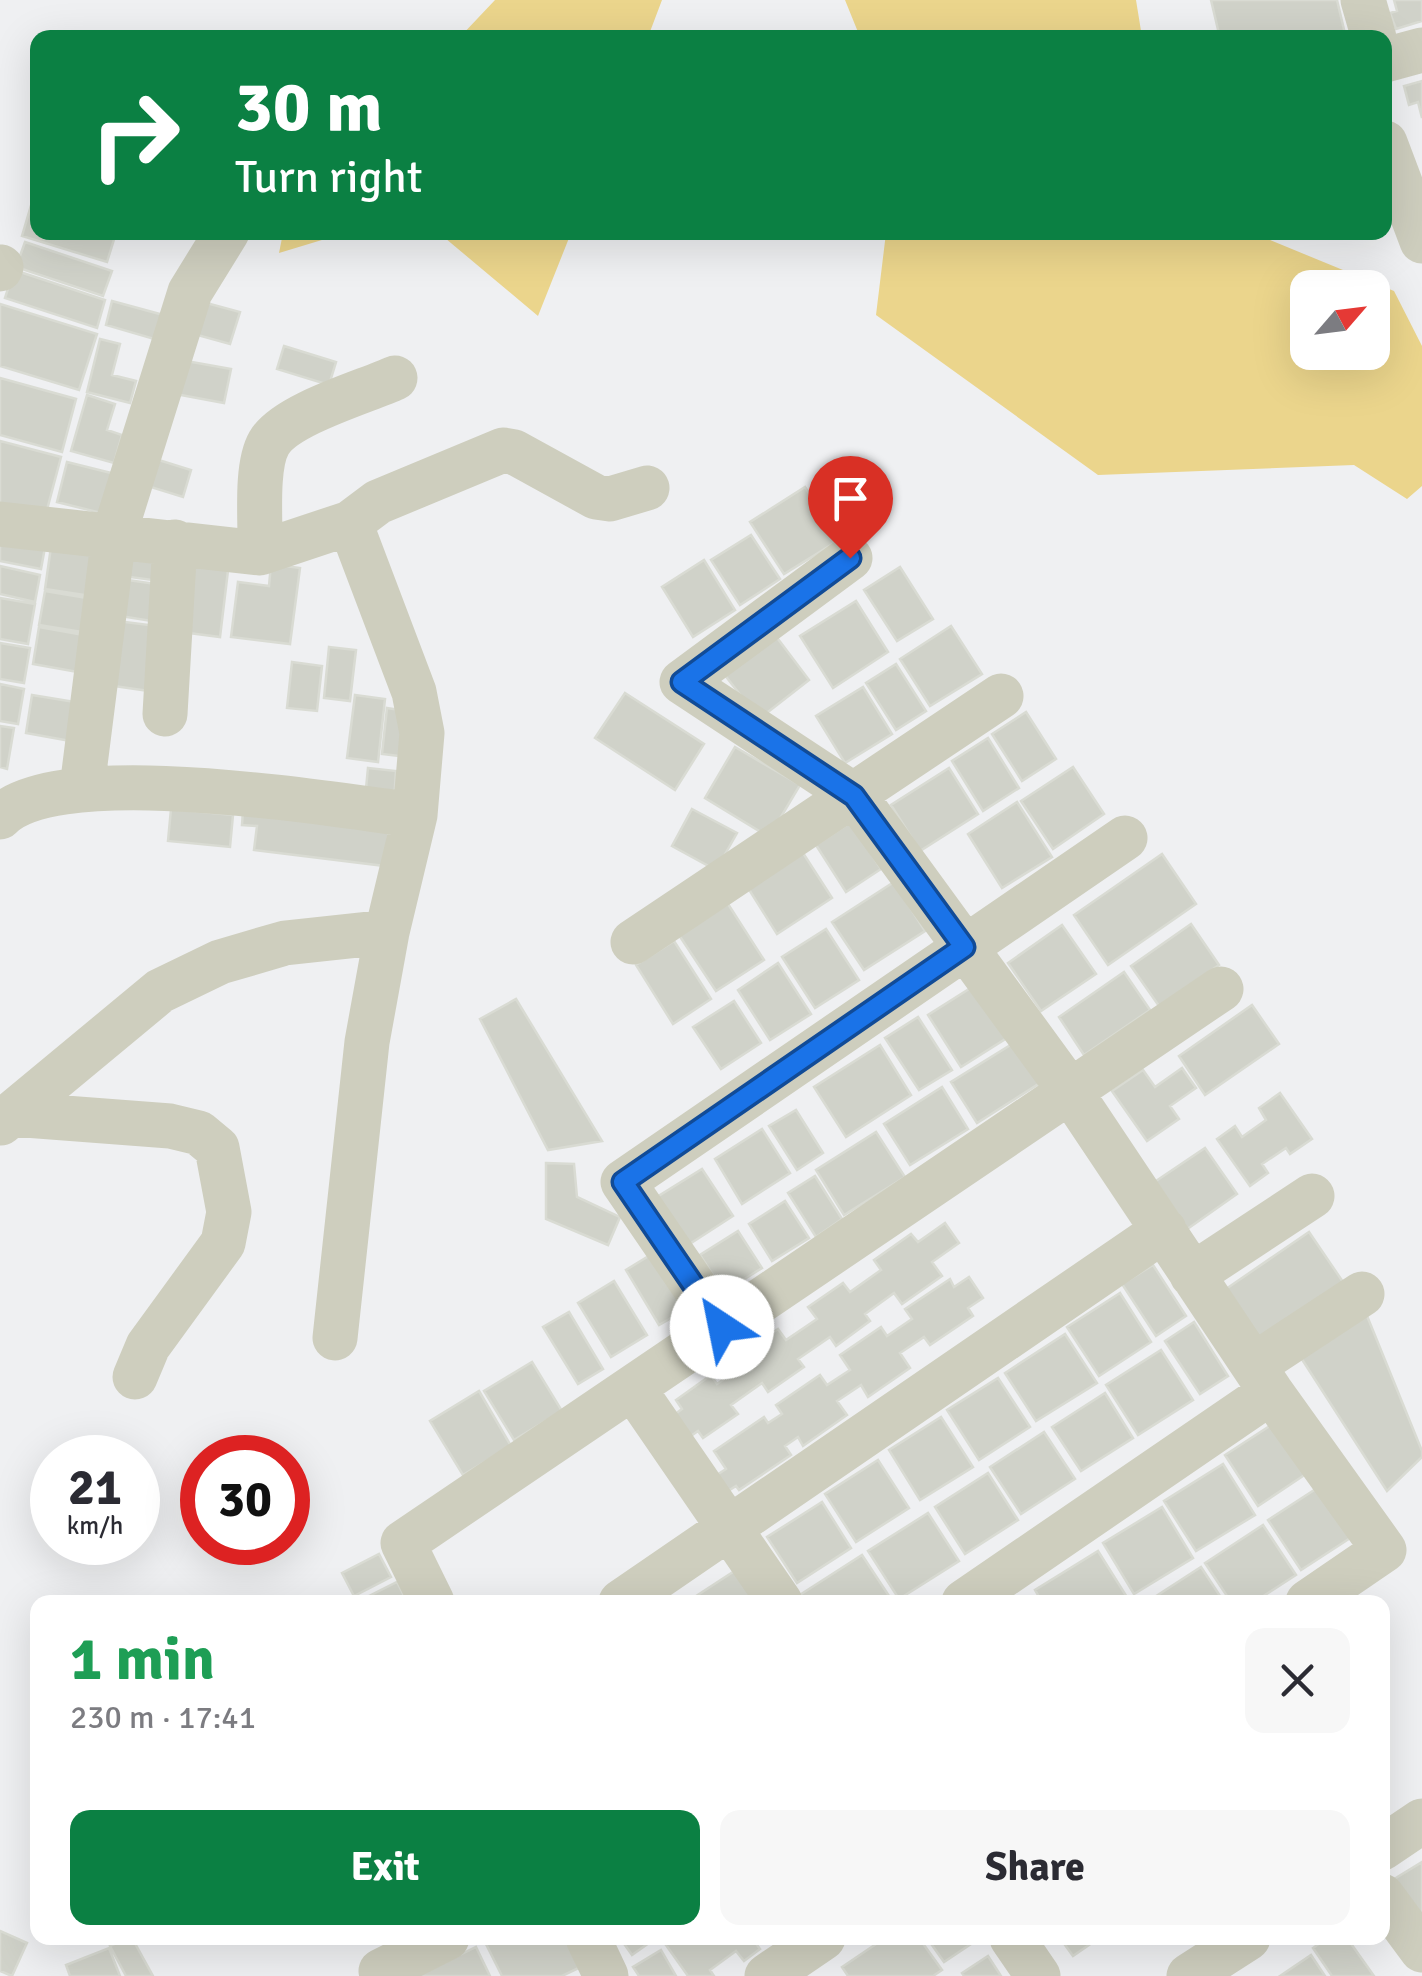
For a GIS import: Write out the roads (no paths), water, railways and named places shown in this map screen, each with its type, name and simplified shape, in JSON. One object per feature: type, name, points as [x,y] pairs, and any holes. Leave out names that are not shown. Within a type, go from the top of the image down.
[{"type":"street","points":[[1363,0],[1372,30]]},
{"type":"street","points":[[1392,58],[1422,50]]},
{"type":"street","points":[[1392,162],[1422,241]]},
{"type":"street","points":[[82,788],[114,535],[190,292],[222,240]]},
{"type":"street","points":[[260,553],[264,456],[270,440],[290,423],[395,378]]},
{"type":"street","points":[[0,524],[260,553],[350,523],[378,502],[503,450],[514,452],[596,496],[610,499],[646,488]]},
{"type":"street","points":[[336,1338],[367,1042],[387,932],[415,815],[422,733],[414,692],[350,523]]},
{"type":"street","points":[[165,714],[174,542]]},
{"type":"street","points":[[850,558],[682,682],[854,796],[1070,1091],[1262,1378],[1384,1550],[1318,1595]]},
{"type":"street","points":[[633,942],[1001,696]]},
{"type":"street","points":[[0,817],[11,806],[82,788],[199,790],[415,815]]},
{"type":"street","points":[[722,1327],[623,1182],[1126,838]]},
{"type":"street","points":[[6,1119],[160,992],[205,970],[285,943],[387,932]]},
{"type":"street","points":[[429,1595],[403,1543],[1221,989]]},
{"type":"street","points":[[6,1119],[170,1126],[199,1133],[217,1148],[229,1212],[223,1243],[148,1346],[135,1378]]},
{"type":"street","points":[[1192,1275],[1312,1196]]},
{"type":"street","points":[[631,1595],[1164,1230]]},
{"type":"street","points":[[973,1595],[1262,1378],[1362,1294]]},
{"type":"street","points":[[633,1388],[775,1595]]},
{"type":"street","points":[[1390,1843],[1422,1821]]},
{"type":"street","points":[[1390,1907],[1422,1950]]},
{"type":"street","points":[[377,1962],[427,1945]]},
{"type":"street","points":[[591,1945],[606,1976]]},
{"type":"street","points":[[767,1976],[813,1945]]},
{"type":"street","points":[[1017,1945],[1038,1976]]},
{"type":"street","points":[[1189,1976],[1237,1945]]}]
